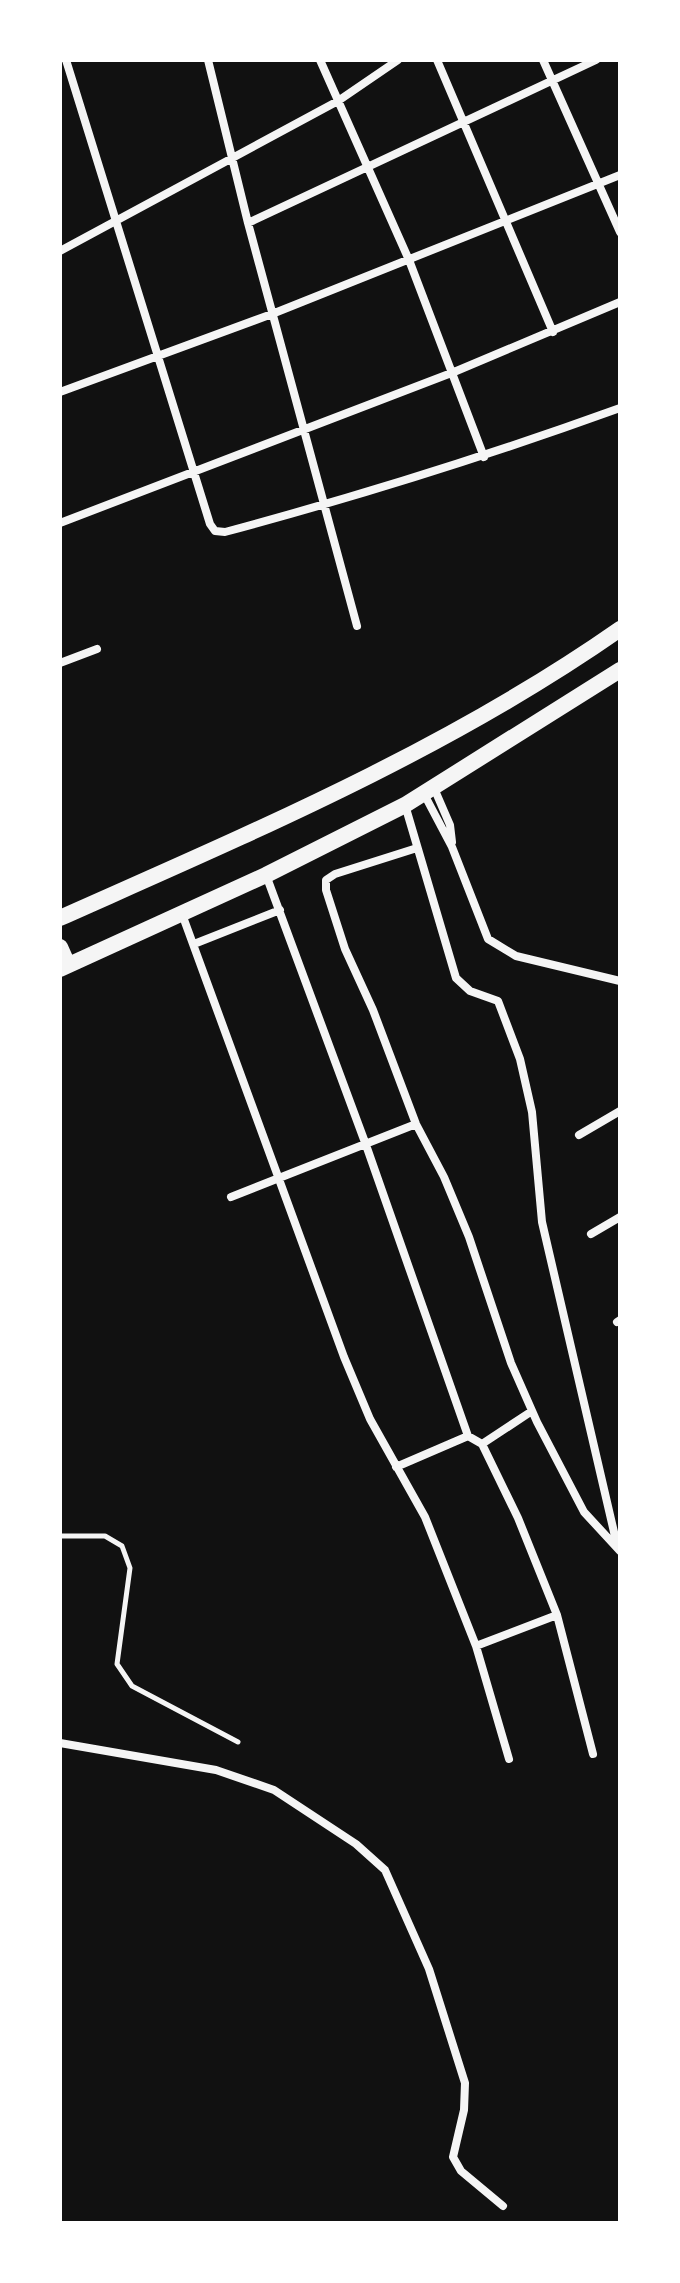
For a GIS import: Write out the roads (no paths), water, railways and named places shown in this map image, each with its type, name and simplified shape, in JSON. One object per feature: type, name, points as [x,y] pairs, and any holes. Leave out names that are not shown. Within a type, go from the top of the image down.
[{"type":"highway","points":[[60,918],[247,834],[460,731],[537,685],[620,629]]},
{"type":"highway","points":[[60,947],[64,967],[266,875],[405,805],[620,670]]},
{"type":"street","points":[[66,60],[210,524],[215,531],[225,532],[323,506],[484,457],[620,408]]},
{"type":"street","points":[[208,60],[248,223],[357,626]]},
{"type":"street","points":[[320,60],[409,260],[484,457]]},
{"type":"street","points":[[60,251],[338,101],[398,60]]},
{"type":"street","points":[[437,60],[553,332]]},
{"type":"street","points":[[543,60],[620,232]]},
{"type":"street","points":[[248,223],[596,60]]},
{"type":"street","points":[[60,392],[272,314],[620,175]]},
{"type":"street","points":[[60,523],[454,372],[620,302]]},
{"type":"street","points":[[60,663],[97,649]]},
{"type":"street","points":[[429,791],[481,928],[498,948],[516,956],[620,981]]},
{"type":"street","points":[[405,805],[456,978],[470,991],[498,1001],[520,1059],[529,1099],[542,1222],[618,1549]]},
{"type":"street","points":[[417,848],[335,874],[326,880],[326,890],[345,949],[373,1010],[416,1124],[444,1177],[469,1237],[511,1363],[532,1411],[584,1512],[618,1549]]},
{"type":"street","points":[[266,875],[366,1145],[468,1436],[482,1444],[518,1518],[557,1615],[593,1754]]},
{"type":"street","points":[[194,944],[280,910]]},
{"type":"street","points":[[182,913],[344,1357],[396,1467],[425,1517],[476,1646],[509,1759]]},
{"type":"street","points":[[579,1135],[620,1111]]},
{"type":"street","points":[[231,1197],[416,1124]]},
{"type":"street","points":[[591,1234],[620,1217]]},
{"type":"street","points":[[482,1444],[532,1411]]},
{"type":"street","points":[[396,1467],[468,1436]]},
{"type":"street","points":[[476,1646],[557,1615]]},
{"type":"street","points":[[60,1743],[216,1770],[274,1790],[356,1844],[385,1870],[429,1969],[465,2083],[464,2110],[453,2157],[461,2171],[503,2206]]},
{"type":"lane","points":[[60,1536],[105,1536],[122,1546],[130,1568],[117,1664],[132,1686],[238,1742]]}]
